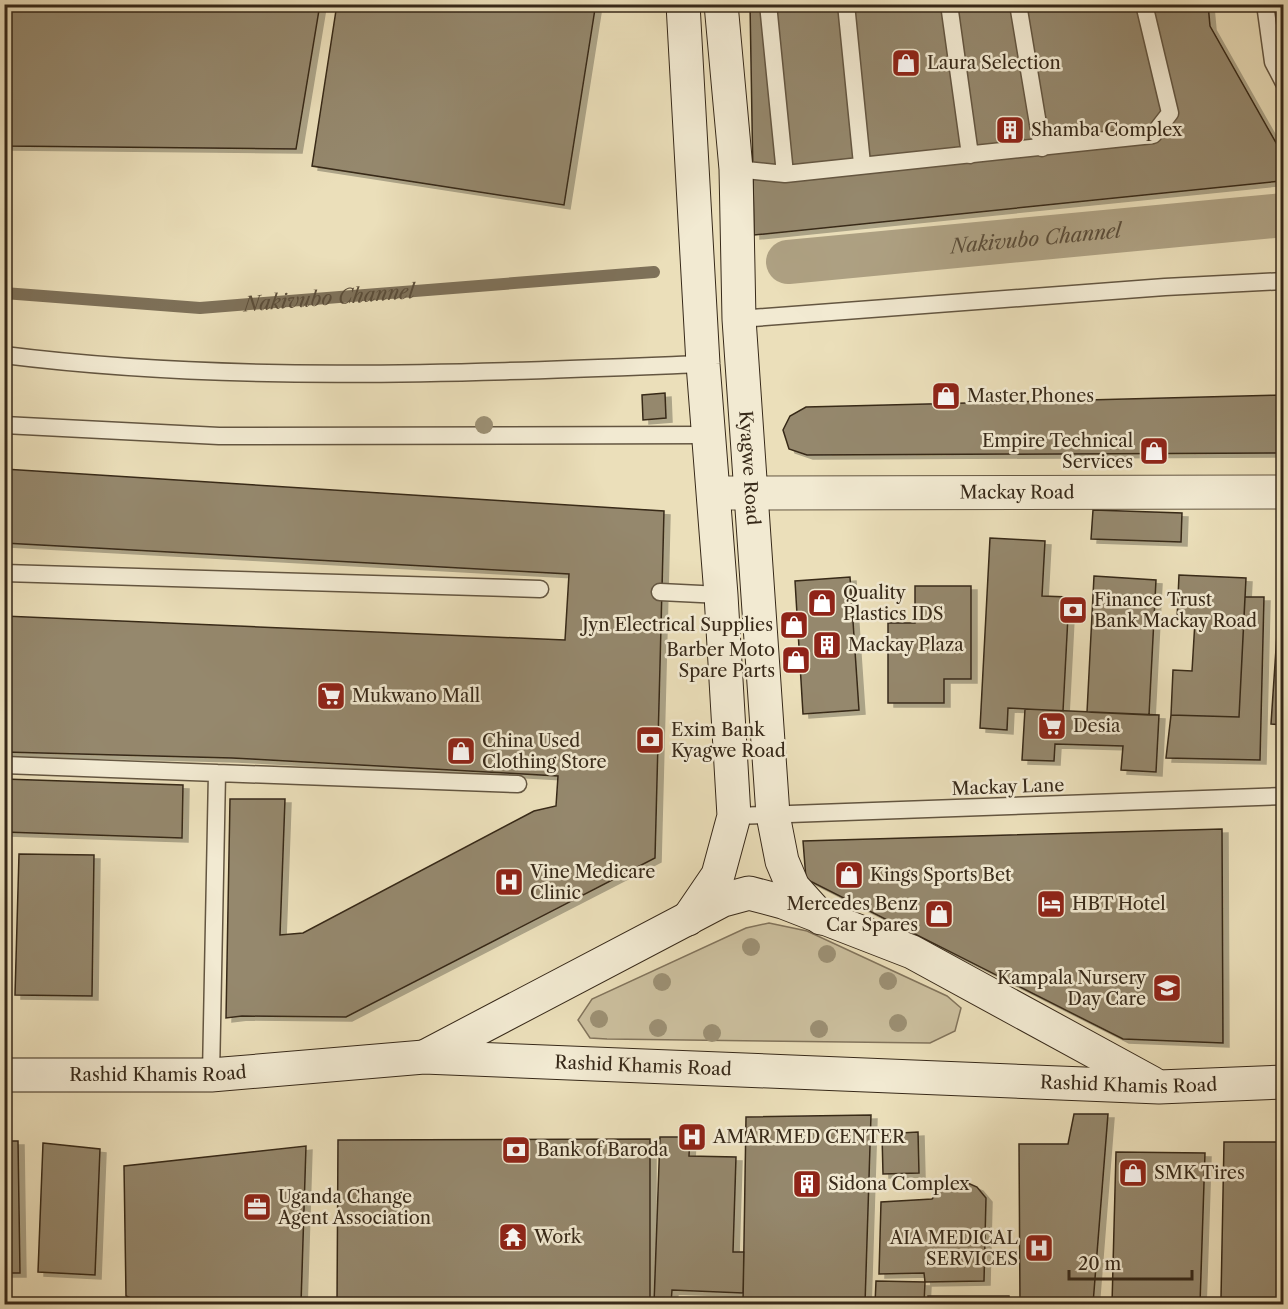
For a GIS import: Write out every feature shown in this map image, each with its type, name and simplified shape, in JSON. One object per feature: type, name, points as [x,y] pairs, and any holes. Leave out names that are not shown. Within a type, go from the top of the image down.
[{"type":"street","name":"Kyagwe Road","points":[[683,4],[703,364],[721,595],[734,816],[718,875],[688,919]]},
{"type":"street","name":"Kyagwe Road","points":[[721,4],[736,169],[739,319],[773,815],[782,861],[793,887],[820,918]]},
{"type":"street","name":"Mackay Road","points":[[714,493],[1284,492]]},
{"type":"street","points":[[424,1057],[723,900],[749,893],[783,902],[912,952],[1159,1087]]},
{"type":"street","name":"Rashid Khamis Road","points":[[4,1075],[211,1075],[424,1057],[1159,1087],[1284,1082]]},
{"type":"lane","points":[[768,4],[785,174]]},
{"type":"lane","points":[[846,4],[862,164]]},
{"type":"lane","points":[[949,4],[970,154]]},
{"type":"lane","points":[[1018,4],[1042,148]]},
{"type":"lane","points":[[736,169],[785,174],[862,164],[1042,148],[1153,135],[1170,112],[1144,4]]},
{"type":"lane","points":[[1265,4],[1273,62],[1284,83]]},
{"type":"lane","points":[[739,319],[1165,287],[1284,281]]},
{"type":"lane","points":[[4,355],[83,365],[255,372],[525,371],[703,364]]},
{"type":"lane","points":[[4,425],[219,436],[708,435]]},
{"type":"lane","points":[[4,573],[540,589]]},
{"type":"lane","points":[[660,592],[721,595]]},
{"type":"lane","points":[[4,765],[518,784]]},
{"type":"lane","points":[[211,1075],[217,773]]},
{"type":"lane","name":"Mackay Lane","points":[[734,816],[1284,796]]},
{"type":"shaded area","points":[[769,923],[807,931],[947,996],[961,1008],[955,1031],[930,1043],[607,1039],[590,1038],[578,1020],[592,999],[746,928]]},
{"type":"building","points":[[4,4],[320,4],[296,149],[4,146]]},
{"type":"building","points":[[337,4],[563,4],[595,9],[564,205],[312,166]]},
{"type":"building","name":"Shamba Complex","points":[[750,4],[1208,4],[1210,26],[1284,157],[1281,181],[754,235]]},
{"type":"building","points":[[665,393],[666,418],[643,420],[642,395]]},
{"type":"building","points":[[1284,395],[1284,453],[807,455],[789,449],[783,430],[790,416],[806,407]]},
{"type":"building","name":"Mukwano Mall","points":[[4,469],[664,511],[655,858],[346,1017],[242,1016],[226,1018],[230,799],[285,799],[280,935],[303,933],[534,811],[556,806],[558,776],[232,758],[4,752],[4,616],[565,640],[569,574],[4,543]]},
{"type":"building","points":[[1093,510],[1182,513],[1181,542],[1091,539]]},
{"type":"building","points":[[990,538],[1045,541],[1042,596],[1069,597],[1063,711],[1008,708],[1007,730],[980,728]]},
{"type":"building","points":[[1282,559],[1284,559],[1284,725],[1271,724]]},
{"type":"building","points":[[1179,575],[1246,578],[1239,717],[1171,715],[1173,670],[1192,671],[1195,621],[1177,620]]},
{"type":"building","points":[[1094,576],[1156,580],[1149,715],[1087,712]]},
{"type":"building","name":"Mackay Plaza","points":[[850,577],[859,710],[803,714],[795,581]]},
{"type":"building","points":[[915,586],[971,586],[971,679],[944,679],[944,703],[888,703],[888,623],[915,623]]},
{"type":"building","points":[[1245,597],[1264,597],[1260,760],[1166,758],[1171,715],[1239,717]]},
{"type":"building","points":[[1025,709],[1159,715],[1156,772],[1121,770],[1123,746],[1055,744],[1054,761],[1022,760]]},
{"type":"building","points":[[4,779],[183,785],[182,838],[4,832]]},
{"type":"building","points":[[1222,829],[1223,1043],[1123,1039],[806,879],[803,841]]},
{"type":"building","points":[[19,854],[94,855],[92,996],[15,995]]},
{"type":"building","points":[[1074,1114],[1108,1114],[1093,1304],[1020,1304],[1019,1144],[1068,1144]]},
{"type":"building","name":"Sidona Complex","points":[[871,1115],[865,1304],[743,1304],[746,1117]]},
{"type":"building","points":[[918,1132],[919,1173],[883,1174],[882,1134]]},
{"type":"building","points":[[660,1137],[690,1137],[689,1156],[736,1157],[733,1252],[744,1252],[743,1293],[672,1290],[671,1304],[654,1304]]},
{"type":"building","points":[[650,1139],[650,1304],[337,1304],[338,1140]]},
{"type":"building","points":[[4,1141],[18,1141],[20,1273],[4,1273]]},
{"type":"building","points":[[1224,1142],[1284,1142],[1284,1299],[1221,1298]]},
{"type":"building","points":[[43,1143],[100,1149],[95,1275],[38,1272]]},
{"type":"building","points":[[306,1146],[301,1304],[145,1304],[126,1296],[124,1166]]},
{"type":"building","points":[[1116,1152],[1205,1153],[1200,1304],[1112,1304]]},
{"type":"building","points":[[961,1180],[977,1187],[986,1198],[984,1281],[925,1282],[924,1273],[879,1274],[881,1202],[932,1199],[942,1187]]},
{"type":"building","points":[[876,1281],[925,1282],[924,1304],[875,1304]]},
{"type":"building","points":[[928,1296],[1009,1296],[1010,1304],[928,1304]]},
{"type":"waterway","name":"Nakivubo Channel","points":[[788,262],[1284,215]]},
{"type":"waterway","name":"Nakivubo Channel","points":[[4,293],[200,308],[654,272]]},
{"type":"place","name":"Laura Selection","points":[[906,63]]},
{"type":"place","name":"Shamba Complex","points":[[1010,130]]},
{"type":"place","name":"Master Phones","points":[[946,396]]},
{"type":"place","name":"Empire Technical Services","points":[[1154,451]]},
{"type":"place","name":"Quality Plastics IDS","points":[[822,603]]},
{"type":"place","name":"Finance Trust Bank Mackay Road","points":[[1073,610]]},
{"type":"place","name":"Jyn Electrical Supplies","points":[[794,625]]},
{"type":"place","name":"Mackay Plaza","points":[[827,645]]},
{"type":"place","name":"Barber Moto Spare Parts","points":[[796,660]]},
{"type":"place","name":"Mukwano Mall","points":[[331,696]]},
{"type":"place","name":"Desia","points":[[1052,726]]},
{"type":"place","name":"Exim Bank Kyagwe Road","points":[[650,740]]},
{"type":"place","name":"China Used Clothing Store","points":[[461,751]]},
{"type":"place","name":"Kings Sports Bet","points":[[849,875]]},
{"type":"place","name":"Vine Medicare Clinic","points":[[509,882]]},
{"type":"place","name":"HBT Hotel","points":[[1051,904]]},
{"type":"place","name":"Mercedes Benz Car Spares","points":[[939,914]]},
{"type":"place","name":"Kampala Nursery Day Care","points":[[1167,988]]},
{"type":"place","name":"AMAR MED CENTER","points":[[692,1137]]},
{"type":"place","name":"Bank of Baroda","points":[[516,1150]]},
{"type":"place","name":"SMK Tires","points":[[1133,1173]]},
{"type":"place","name":"Sidona Complex","points":[[807,1184]]},
{"type":"place","name":"Uganda Change Agent Association","points":[[257,1207]]},
{"type":"place","name":"Work","points":[[513,1237]]},
{"type":"place","name":"AIA MEDICAL SERVICES","points":[[1039,1248]]}]
